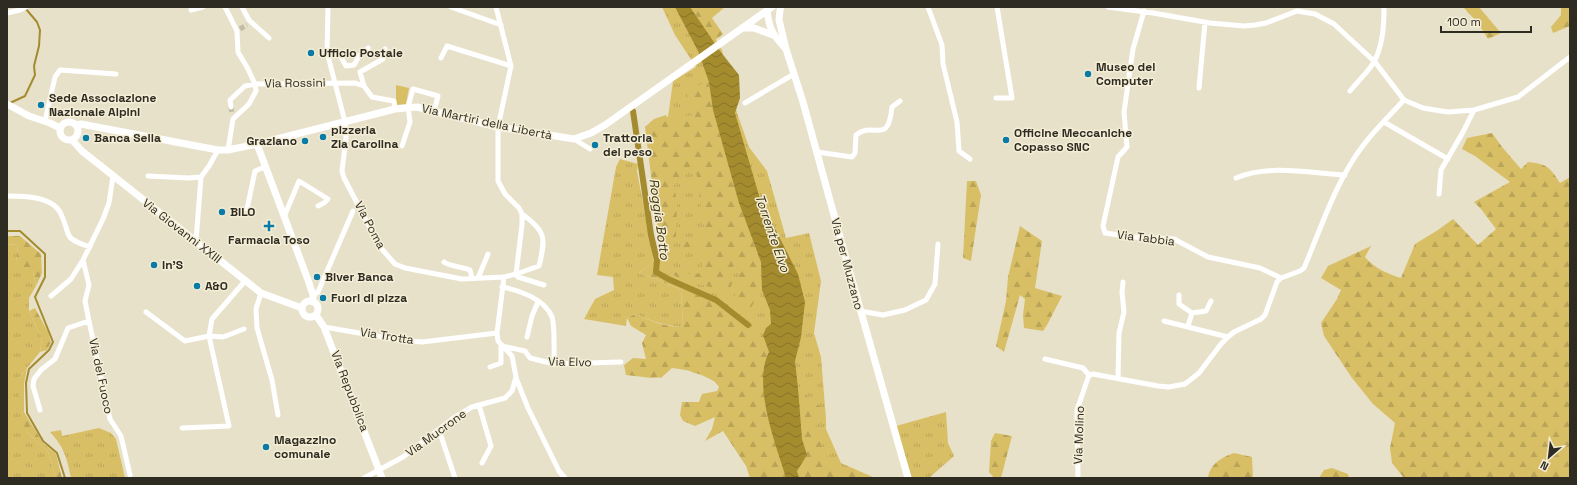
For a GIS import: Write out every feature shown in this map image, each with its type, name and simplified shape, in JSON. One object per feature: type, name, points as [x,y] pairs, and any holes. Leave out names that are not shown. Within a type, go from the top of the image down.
[{"type":"main road","name":"Via per Muzzano","points":[[782,7],[780,10],[779,20],[786,49],[803,102],[860,311],[908,478]]},
{"type":"main road","name":"Via per Muzzano","points":[[770,9],[769,26],[773,35],[786,49]]},
{"type":"main road","points":[[742,28],[770,9],[779,20]]},
{"type":"main road","name":"Via per Muzzano","points":[[742,28],[754,28],[773,35]]},
{"type":"main road","name":"Via Martiri della Libertà","points":[[60,128],[69,122],[76,125],[81,124],[218,150],[228,150],[395,109],[417,107],[498,127],[574,139],[605,126],[742,28]]},
{"type":"main road","points":[[9,106],[29,116],[60,128],[60,133],[63,138],[72,140],[78,134],[76,125]]},
{"type":"main road","name":"Via Giovanni XXIII","points":[[72,140],[82,151],[261,294],[302,308]]},
{"type":"main road","points":[[257,144],[317,308],[316,314],[311,317],[306,317],[302,313],[302,308],[306,302],[313,299]]},
{"type":"main road","name":"Via Repubblica","points":[[316,314],[324,327],[382,478]]},
{"type":"street","points":[[7,13],[26,7]]},
{"type":"street","points":[[191,10],[203,7]]},
{"type":"street","points":[[225,7],[239,30],[238,52],[255,84],[256,91],[253,98],[233,116],[228,150]]},
{"type":"street","points":[[242,7],[249,23],[268,38]]},
{"type":"street","name":"Via Poma","points":[[328,7],[327,52],[346,122],[346,138],[342,172],[380,247],[388,258],[395,264],[404,268],[462,279],[504,277],[516,274],[538,266],[542,252],[543,239],[540,231],[536,224],[522,214]]},
{"type":"street","points":[[451,7],[501,25]]},
{"type":"street","points":[[496,7],[511,66],[498,127],[498,181],[505,194],[519,208],[522,214],[516,274],[518,277],[544,284]]},
{"type":"street","points":[[928,7],[942,45],[943,64],[957,122],[959,151],[970,159]]},
{"type":"street","points":[[996,98],[1012,98],[997,7]]},
{"type":"street","points":[[1108,7],[1144,11],[1205,22],[1255,26],[1277,20],[1297,11],[1311,13],[1334,24],[1374,62],[1404,100],[1423,108],[1448,112],[1474,110],[1518,97],[1570,57]]},
{"type":"street","points":[[1350,91],[1374,62],[1379,50],[1384,26],[1384,7]]},
{"type":"street","name":"Via Tabbia","points":[[1144,11],[1133,49],[1124,112],[1127,147],[1118,156],[1103,226],[1105,232],[1132,237],[1174,239],[1208,257],[1260,268],[1281,278]]},
{"type":"street","points":[[1198,88],[1205,22]]},
{"type":"street","points":[[441,58],[447,46],[511,66]]},
{"type":"street","points":[[354,65],[359,56],[368,48]]},
{"type":"street","points":[[385,49],[383,58],[360,72],[364,86],[372,97],[394,101],[395,109]]},
{"type":"street","points":[[341,57],[346,66],[354,65]]},
{"type":"street","points":[[354,65],[358,70]]},
{"type":"street","points":[[45,121],[55,77],[60,70],[116,74]]},
{"type":"street","points":[[745,103],[794,74]]},
{"type":"street","name":"Via Rossini","points":[[255,84],[355,83],[364,86]]},
{"type":"street","points":[[231,107],[230,100],[245,86],[255,84]]},
{"type":"street","points":[[402,146],[412,122],[408,107],[413,89],[438,96],[434,112]]},
{"type":"street","points":[[1045,359],[1083,368],[1089,375],[1093,374],[1168,386],[1185,384],[1199,373],[1228,337],[1234,332],[1261,319],[1265,315],[1277,282],[1281,278],[1304,268],[1345,174],[1362,146],[1404,100]]},
{"type":"street","points":[[817,152],[852,157],[855,153],[856,134],[860,131],[881,131],[888,127],[892,107],[900,101]]},
{"type":"street","points":[[1439,194],[1441,170],[1474,110]]},
{"type":"street","points":[[1384,122],[1448,159]]},
{"type":"street","points":[[574,139],[590,149]]},
{"type":"street","points":[[196,241],[201,177],[218,150]]},
{"type":"street","points":[[247,208],[255,171],[265,167]]},
{"type":"street","points":[[1236,178],[1249,172],[1265,170],[1345,174]]},
{"type":"street","points":[[51,296],[71,280],[90,247],[109,203],[113,176]]},
{"type":"street","points":[[148,176],[188,178],[201,177]]},
{"type":"street","points":[[284,218],[299,181],[328,199],[318,206]]},
{"type":"street","points":[[7,196],[30,196],[50,204],[61,213],[69,237],[74,242],[90,247]]},
{"type":"street","points":[[313,299],[318,292],[353,211]]},
{"type":"street","points":[[860,311],[883,315],[906,310],[926,300],[935,284],[938,244]]},
{"type":"street","points":[[444,262],[447,265],[458,266],[470,270],[475,278],[488,254]]},
{"type":"street","name":"Via del Fuoco","points":[[83,260],[89,285],[85,301],[110,419],[121,436],[130,475]]},
{"type":"street","points":[[504,277],[497,333],[498,341],[501,346],[512,356],[516,377],[528,408],[559,470],[565,478]]},
{"type":"street","points":[[182,428],[229,426],[209,336],[212,319],[245,281]]},
{"type":"street","points":[[1118,378],[1119,333],[1124,312],[1122,293],[1123,282]]},
{"type":"street","points":[[502,287],[521,292],[545,307],[552,318],[554,364]]},
{"type":"street","points":[[261,294],[256,309],[257,328],[272,380],[278,415]]},
{"type":"street","points":[[1179,295],[1179,304],[1192,313],[1206,311],[1211,302]]},
{"type":"street","points":[[527,337],[532,316],[538,302]]},
{"type":"street","points":[[146,312],[185,341],[209,336],[223,336],[244,329]]},
{"type":"street","points":[[1188,326],[1192,313]]},
{"type":"street","points":[[1164,320],[1228,337]]},
{"type":"street","points":[[40,410],[33,386],[34,379],[41,370],[55,359],[68,328],[89,321]]},
{"type":"street","name":"Via Trotta","points":[[324,327],[400,340],[422,342],[497,333]]},
{"type":"street","points":[[490,366],[501,363],[501,346]]},
{"type":"street","name":"Via Elvo","points":[[501,346],[525,351],[530,358],[554,364],[621,362]]},
{"type":"street","name":"Via Molino","points":[[1078,478],[1077,410],[1089,375]]},
{"type":"street","name":"Via Mucrone","points":[[364,478],[402,457],[472,407],[505,398],[512,391],[516,377]]},
{"type":"street","points":[[480,405],[490,446],[482,463]]},
{"type":"street","points":[[439,430],[456,478]]},
{"type":"green space","points":[[662,7],[696,7],[722,50],[737,113],[749,147],[767,171],[786,238],[809,233],[821,281],[814,333],[821,357],[826,429],[841,463],[875,478],[752,478],[719,387],[710,376],[694,373],[681,366],[687,337],[691,288],[658,272],[657,260],[662,241],[650,156],[650,122],[668,117],[673,81],[696,67],[675,35]]},
{"type":"green space","points":[[690,7],[725,7],[712,18],[723,34],[714,41]]},
{"type":"green space","points":[[1463,7],[1479,7],[1501,33],[1488,39],[1478,23]]},
{"type":"green space","points":[[1561,7],[1570,7],[1570,26],[1553,33],[1551,27],[1561,15]]},
{"type":"green space","points":[[709,82],[730,172],[759,260],[761,272],[760,298],[754,302],[748,314],[733,299],[740,282],[740,274],[737,265],[727,269],[734,279],[727,296],[708,286],[675,276],[671,272],[689,274],[703,273],[701,251],[683,253],[682,242],[706,241],[696,171],[691,169],[674,185],[677,202],[676,237],[666,246],[659,240],[645,127],[654,119],[666,115],[669,120],[672,121],[681,117],[693,115],[689,104],[687,89]]},
{"type":"green space","points":[[396,85],[409,88],[406,104],[396,105]]},
{"type":"green space","points":[[1492,133],[1521,169],[1528,162],[1544,165],[1553,173],[1560,183],[1570,177],[1570,478],[1404,478],[1392,463],[1390,448],[1395,423],[1373,404],[1352,378],[1324,336],[1321,323],[1337,299],[1341,290],[1321,278],[1328,266],[1371,246],[1365,257],[1382,270],[1401,278],[1415,244],[1453,219],[1478,245],[1496,229],[1474,202],[1510,182],[1475,156],[1462,149],[1467,138]]},
{"type":"green space","points":[[620,159],[638,164],[637,171],[654,261],[639,273],[681,289],[683,327],[658,323],[635,314],[627,318],[626,326],[584,319],[595,299],[614,290],[613,277],[597,275],[616,167]]},
{"type":"green space","points":[[967,181],[976,181],[981,195],[971,261],[963,258]]},
{"type":"green space","points":[[1020,226],[1042,241],[1035,288],[1062,296],[1043,331],[1024,328],[1023,315],[1025,299],[1020,295],[1004,352],[996,346],[1006,301],[1008,277]]},
{"type":"green space","points":[[7,236],[20,236],[41,254],[42,273],[36,286],[33,271],[21,271],[16,262],[18,245],[7,244]]},
{"type":"green space","points":[[7,244],[18,245],[16,262],[33,271],[36,286],[29,298],[29,311],[42,339],[40,352],[19,378],[27,432],[48,452],[56,478],[7,478]]},
{"type":"green space","points":[[654,261],[655,273],[706,297],[753,333],[763,335],[769,352],[766,358],[767,413],[786,478],[750,478],[746,466],[723,431],[705,441],[712,429],[715,417],[695,426],[683,421],[680,415],[682,402],[699,402],[702,394],[717,391],[720,385],[709,378],[698,374],[672,368],[661,378],[626,375],[624,365],[633,358],[646,359],[642,343],[646,335],[631,326],[627,318],[635,314],[659,323],[683,327],[681,289],[639,273]]},
{"type":"green space","points":[[35,308],[48,332],[51,342],[47,350],[40,352],[42,339],[29,311]]},
{"type":"green space","points":[[27,368],[24,384],[24,412],[43,443],[56,454],[62,478],[56,478],[48,452],[27,432],[20,416],[18,389],[19,378]]},
{"type":"green space","points":[[803,386],[811,409],[818,405],[825,410],[824,418],[813,421],[818,428],[820,440],[832,466],[868,475],[870,478],[799,478],[797,471],[807,455],[802,439],[798,388]]},
{"type":"green space","points":[[946,412],[948,443],[954,456],[929,478],[912,478],[896,426]]},
{"type":"green space","points":[[99,428],[111,433],[116,439],[125,478],[71,478],[64,453],[59,443],[50,432],[61,430],[62,436]]},
{"type":"green space","points":[[995,433],[1012,436],[1001,478],[994,478],[989,472],[991,441]]},
{"type":"green space","points":[[1234,453],[1252,457],[1253,478],[1208,478],[1211,469],[1217,462]]},
{"type":"green space","points":[[1332,468],[1348,474],[1349,478],[1319,478],[1324,470]]},
{"type":"water","name":"Torrente Elvo","points":[[675,7],[690,7],[720,51],[739,75],[740,98],[735,113],[760,199],[798,274],[805,302],[801,337],[795,361],[802,439],[807,455],[797,471],[799,478],[786,478],[767,415],[763,381],[764,365],[769,352],[763,335],[766,328],[771,324],[770,310],[762,290],[761,262],[739,203],[713,110],[709,82],[698,51]]},
{"type":"waterway","points":[[10,103],[25,96],[35,75],[34,66],[39,46],[40,30],[37,22],[26,9]]},
{"type":"waterway","name":"Roggia Botto","points":[[633,111],[651,235],[657,260],[656,272],[668,279],[716,300],[748,325]]},
{"type":"waterway","points":[[7,231],[20,231],[45,254],[45,277],[35,297],[53,342],[49,350],[29,369],[26,383],[27,413],[43,441],[57,453],[65,478]]},
{"type":"tunnel","points":[[240,29],[247,25]]},
{"type":"tunnel","points":[[231,107],[232,114]]},
{"type":"place","name":"Ufficio Postale","points":[[311,53]]},
{"type":"place","name":"Museo del Computer","points":[[1088,74]]},
{"type":"place","name":"Sede Associazione Nazionale Alpini","points":[[41,105]]},
{"type":"place","name":"pizzeria Zia Carolina","points":[[323,137]]},
{"type":"place","name":"Banca Sella","points":[[86,138]]},
{"type":"place","name":"Officine Meccaniche Copasso SNC","points":[[1006,140]]},
{"type":"place","name":"Graziano","points":[[305,141]]},
{"type":"place","name":"Trattoria del peso","points":[[595,145]]},
{"type":"place","name":"BILO","points":[[222,212]]},
{"type":"place","name":"Farmacia Toso","points":[[269,226]]},
{"type":"place","name":"In'S","points":[[154,265]]},
{"type":"place","name":"Biver Banca","points":[[317,277]]},
{"type":"place","name":"A&O","points":[[197,286]]},
{"type":"place","name":"Fuori di pizza","points":[[323,298]]},
{"type":"place","name":"Magazzino comunale","points":[[266,447]]}]
